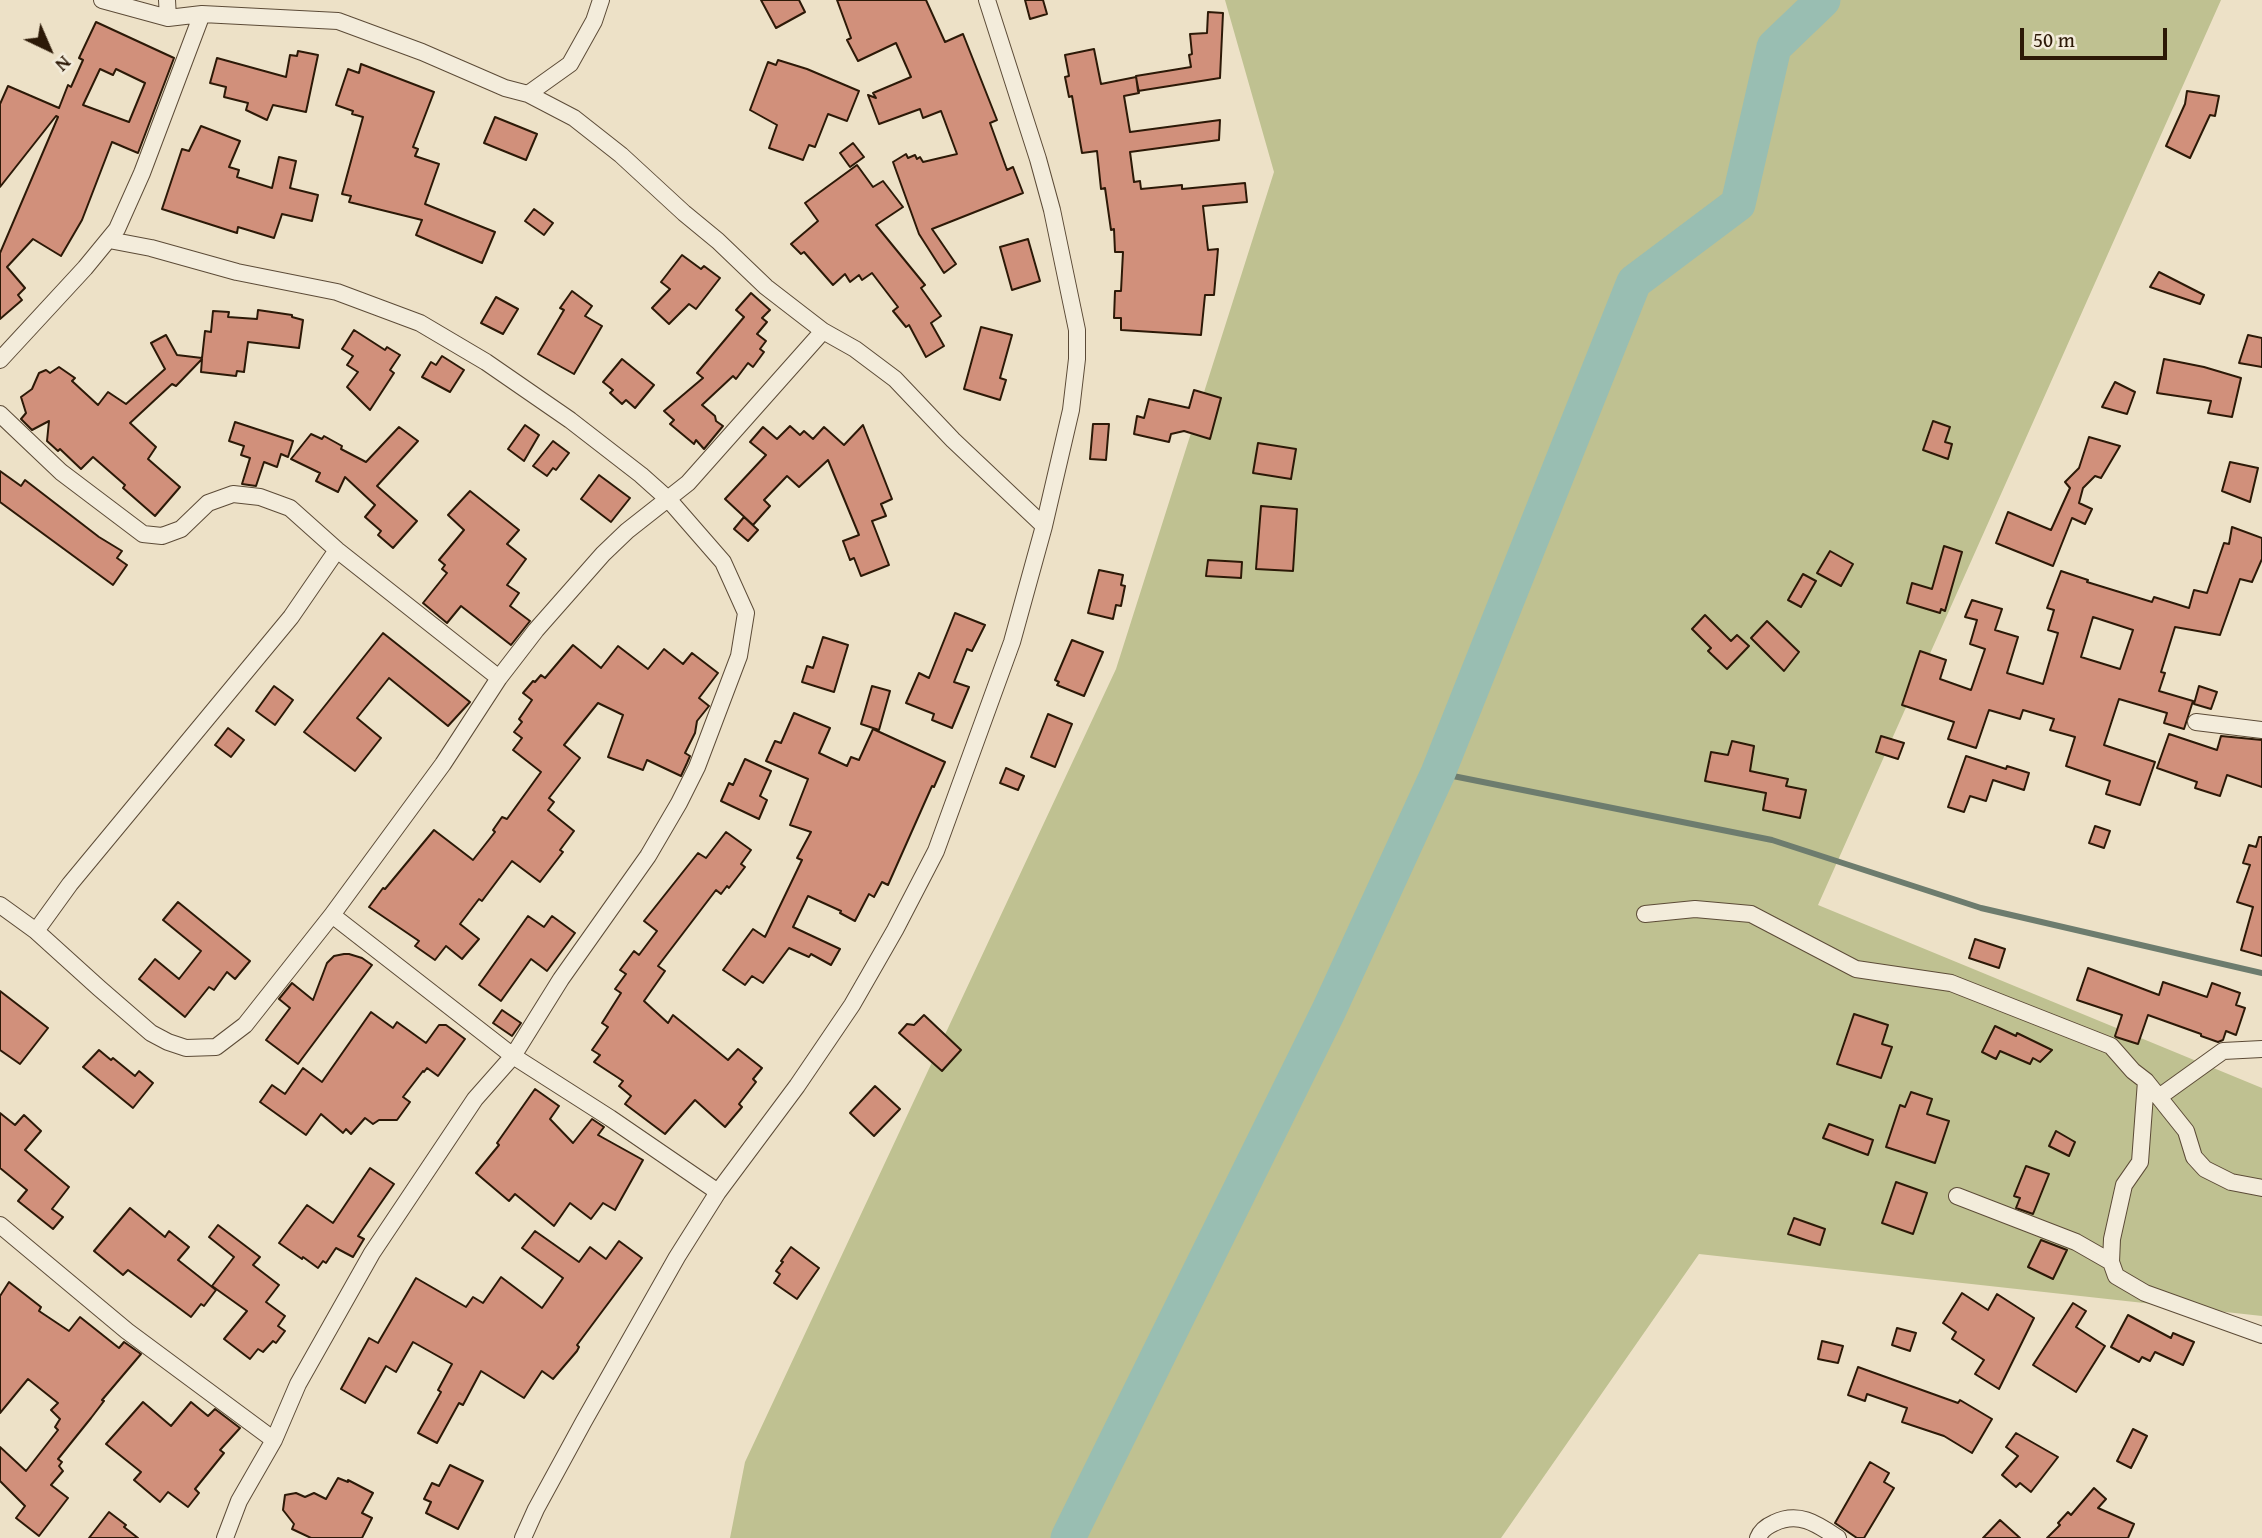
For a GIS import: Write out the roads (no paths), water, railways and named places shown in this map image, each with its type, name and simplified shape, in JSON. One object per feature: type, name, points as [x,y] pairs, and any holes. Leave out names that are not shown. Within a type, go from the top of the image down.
[{"type":"street","points":[[103,0],[168,18],[202,14],[338,20],[505,88],[528,94],[575,118],[621,155],[766,287],[823,331],[855,349],[895,379],[953,440],[1044,526]]},
{"type":"street","points":[[167,0],[168,18]]},
{"type":"street","points":[[528,94],[570,64],[594,21],[601,0]]},
{"type":"street","points":[[523,1538],[536,1509],[622,1352],[677,1257],[718,1192],[797,1086],[852,1005],[895,930],[936,852],[1012,642],[1044,526],[1071,410],[1077,359],[1077,330],[1052,210],[987,0]]},
{"type":"street","points":[[0,360],[108,240],[126,214],[202,14]]},
{"type":"street","points":[[108,240],[151,248],[237,272],[337,292],[420,323],[486,362],[570,420],[641,475],[669,500],[723,562],[746,613],[739,656],[697,767],[679,803],[648,856],[561,979],[513,1056],[475,1099],[372,1253],[298,1384],[274,1440],[239,1501],[225,1538]]},
{"type":"street","points":[[0,905],[36,931],[151,1032],[186,1048],[216,1047],[245,1025],[332,915],[443,764],[499,678],[536,630],[603,554],[627,531],[688,483],[823,331]]},
{"type":"street","points":[[0,414],[61,472],[143,534],[162,536],[181,529],[208,502],[233,494],[260,497],[290,508],[337,550],[499,678]]},
{"type":"street","points":[[36,931],[79,873],[291,617],[337,550]]},
{"type":"street","points":[[2196,722],[2262,730]]},
{"type":"street","points":[[1645,914],[1695,909],[1751,914],[1856,970],[1951,983],[2111,1046],[2133,1071],[2147,1081],[2186,1131],[2194,1157],[2205,1169],[2231,1182],[2262,1188]]},
{"type":"street","points":[[332,915],[513,1056],[718,1192]]},
{"type":"street","points":[[2159,1097],[2223,1051],[2262,1049]]},
{"type":"street","points":[[2147,1081],[2140,1162],[2124,1185],[2112,1239],[2111,1262],[2116,1276],[2145,1293],[2262,1335]]},
{"type":"street","points":[[1957,1196],[2076,1242],[2111,1262]]},
{"type":"street","points":[[0,1225],[127,1331],[274,1440]]},
{"type":"street","points":[[1758,1538],[1760,1532],[1771,1524],[1789,1517],[1812,1521],[1838,1538]]},
{"type":"waterway","points":[[1068,1538],[1329,1010],[1438,773],[1634,282],[1738,204],[1774,47],[1823,0]]},
{"type":"waterway","points":[[1438,773],[1772,840],[1981,908],[2262,973]]}]
